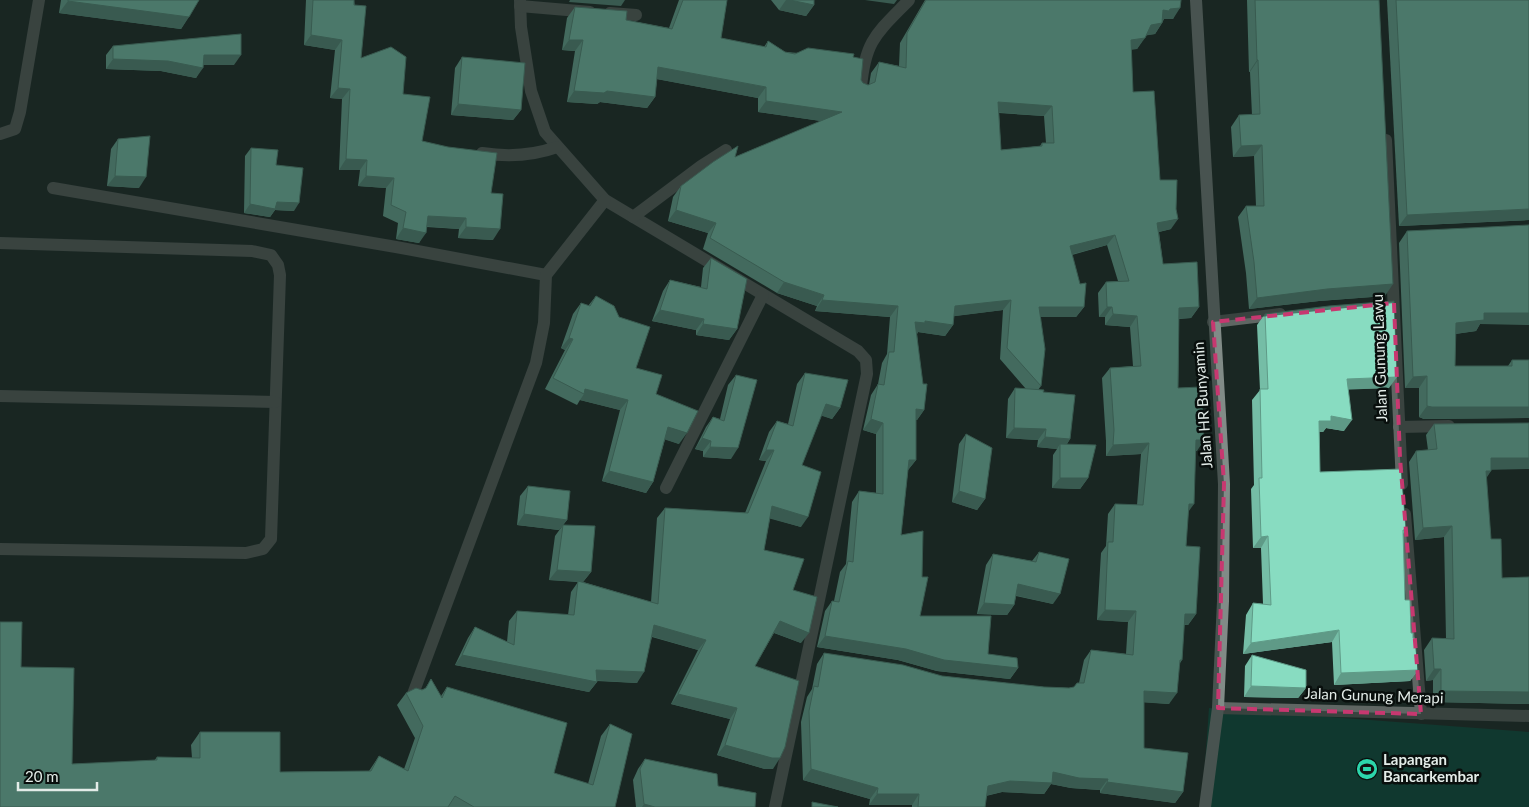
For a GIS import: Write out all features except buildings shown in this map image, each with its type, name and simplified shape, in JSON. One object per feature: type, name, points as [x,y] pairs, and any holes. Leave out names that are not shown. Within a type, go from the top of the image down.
[{"type":"main road","name":"Jalan HR Bunyamin","points":[[1196,0],[1224,484],[1224,601],[1218,708],[1205,807]]},
{"type":"street","points":[[0,134],[15,128],[20,112],[39,0]]},
{"type":"street","points":[[861,88],[863,65],[871,42],[909,0]]},
{"type":"street","points":[[636,15],[520,3],[521,27],[531,91],[545,132],[605,200],[858,351],[866,360],[867,374],[813,655],[775,807]]},
{"type":"street","name":"Jalan Gunung Lawu","points":[[1386,128],[1396,235],[1390,303],[1421,714]]},
{"type":"street","points":[[472,152],[503,156],[524,155],[544,152],[557,147]]},
{"type":"street","points":[[633,217],[701,166],[726,150]]},
{"type":"street","points":[[53,188],[396,247],[546,275]]},
{"type":"street","points":[[413,694],[536,363],[544,323],[546,275],[605,200]]},
{"type":"street","points":[[0,243],[252,251],[271,255],[278,265],[280,275],[271,539],[263,549],[246,553],[0,549]]},
{"type":"street","points":[[666,488],[763,295]]},
{"type":"street","points":[[1214,322],[1291,312]]},
{"type":"street","points":[[0,396],[275,402]]},
{"type":"street","points":[[1399,426],[1464,426]]},
{"type":"street","name":"Jalan Gunung Merapi","points":[[1218,708],[1529,716]]},
{"type":"highlighted area","points":[[1394,303],[1400,458],[1421,714],[1218,708],[1224,484],[1213,322]]},
{"type":"green space","name":"Lapangan Bancarkembar","points":[[1209,708],[1529,732],[1529,807],[1202,807]]},
{"type":"place","name":"Lapangan Bancarkembar","points":[[1367,769]]}]
